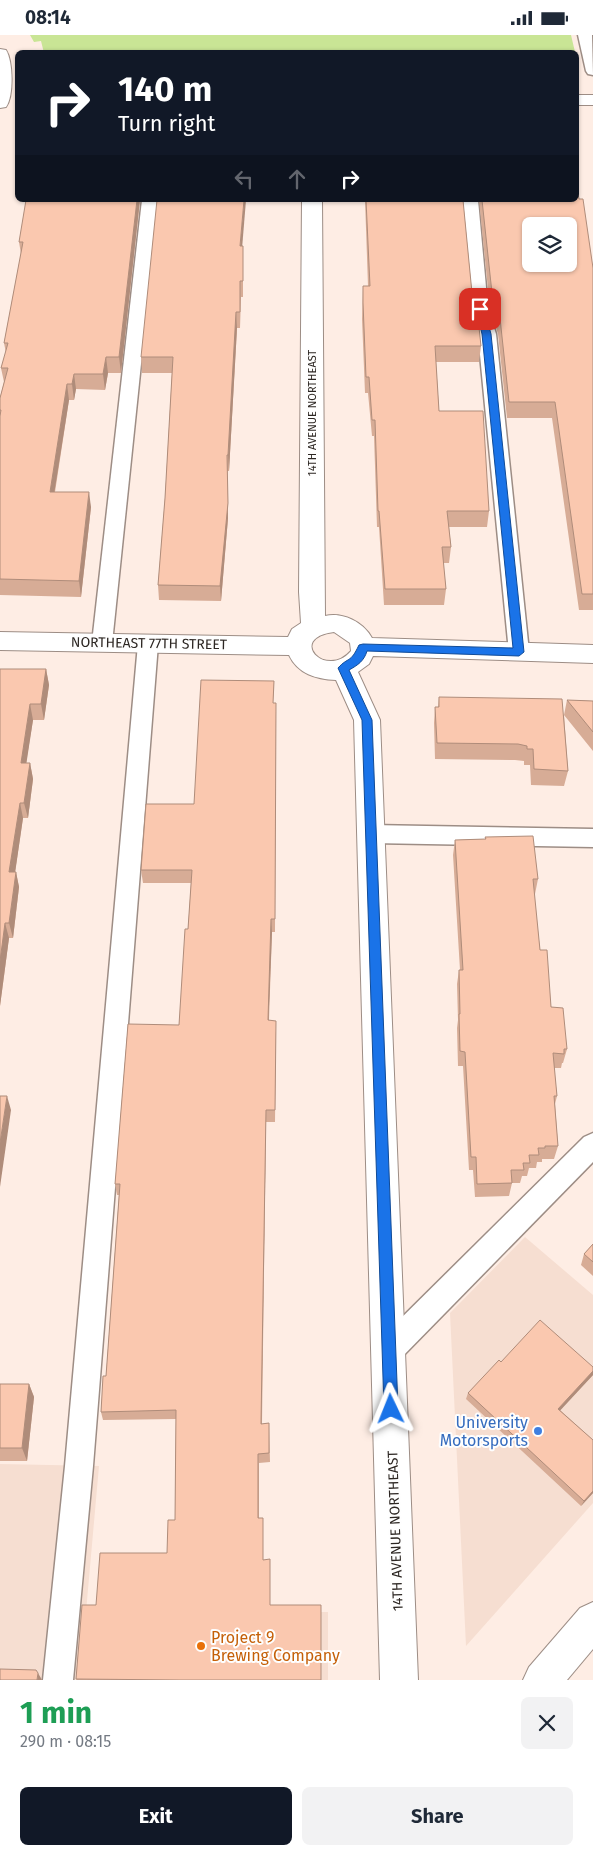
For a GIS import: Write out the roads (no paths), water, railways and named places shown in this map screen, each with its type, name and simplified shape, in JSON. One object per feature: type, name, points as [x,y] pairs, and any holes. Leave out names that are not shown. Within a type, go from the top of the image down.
[{"type":"street","points":[[0,54],[5,97]]},
{"type":"street","points":[[579,99],[593,100]]},
{"type":"street","name":"14TH AVENUE NORTHEAST","points":[[312,202],[313,626]]},
{"type":"street","points":[[333,623],[343,625],[358,635],[362,641],[353,658],[335,670],[313,667],[304,661],[299,654],[298,646],[300,638],[305,631],[313,626],[333,623]]},
{"type":"street","name":"NORTHEAST 77TH STREET","points":[[0,641],[298,646]]},
{"type":"street","points":[[353,658],[519,652],[593,654]]},
{"type":"street","name":"14TH AVENUE NORTHEAST","points":[[353,658],[367,720],[399,1680]]},
{"type":"street","points":[[542,1680],[593,1621]]},
{"type":"lane","points":[[585,35],[593,71]]},
{"type":"lane","points":[[102,643],[150,202]]},
{"type":"lane","points":[[470,202],[480,309],[486,334],[519,652]]},
{"type":"lane","points":[[58,1680],[80,1456],[148,644]]},
{"type":"lane","points":[[371,834],[593,838]]},
{"type":"lane","points":[[389,1350],[593,1145]]},
{"type":"place","name":"University Motorsports","points":[[538,1431]]},
{"type":"place","name":"Project 9 Brewing Company","points":[[201,1646]]}]
